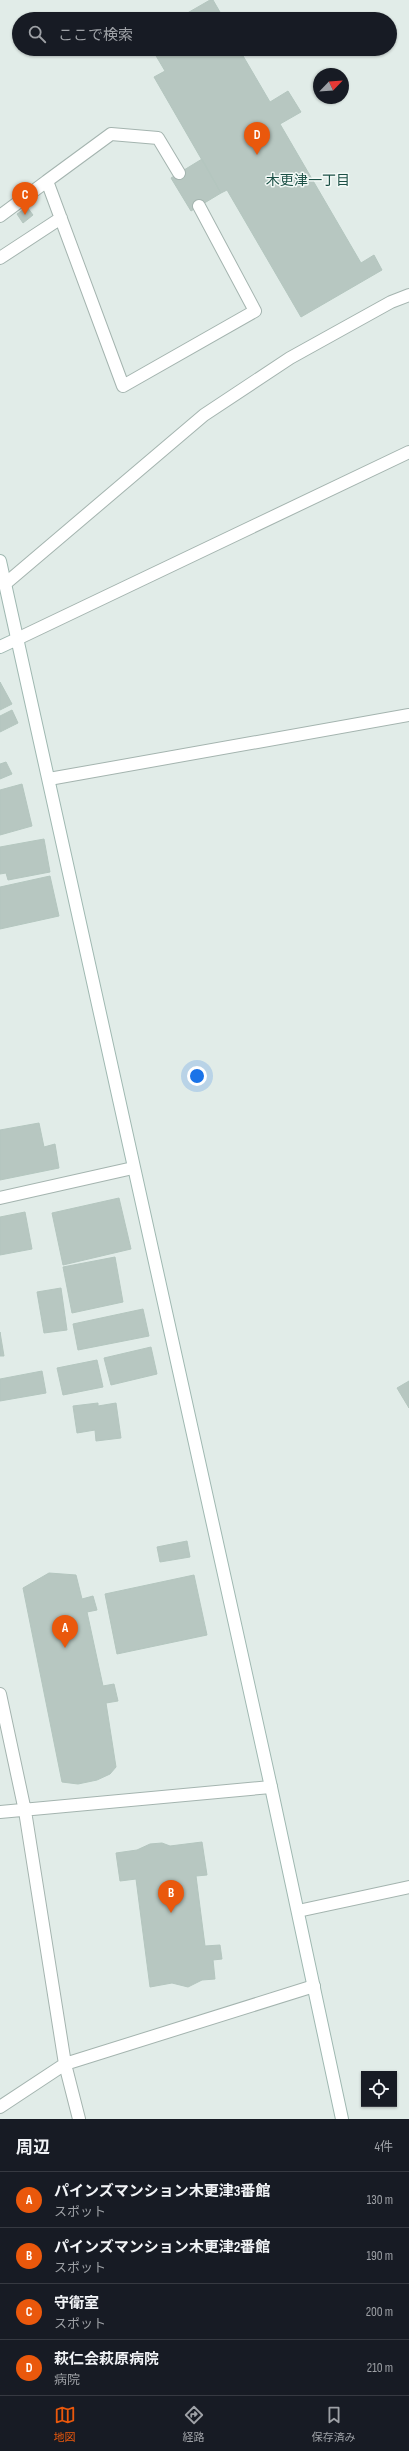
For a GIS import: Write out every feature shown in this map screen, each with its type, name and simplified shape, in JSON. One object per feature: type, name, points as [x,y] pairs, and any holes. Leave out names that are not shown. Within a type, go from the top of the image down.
[{"type":"street","points":[[0,216],[112,134],[158,138],[179,173]]},
{"type":"street","points":[[47,181],[123,386],[255,311],[200,206]]},
{"type":"street","points":[[0,258],[61,218]]},
{"type":"street","points":[[5,584],[204,415],[290,358],[391,302],[409,295]]},
{"type":"street","points":[[0,647],[409,452]]},
{"type":"street","points":[[0,561],[271,1787],[342,2119]]},
{"type":"street","points":[[49,780],[409,715]]},
{"type":"street","points":[[0,1198],[133,1168]]},
{"type":"street","points":[[0,1694],[25,1811],[65,2064],[79,2119]]},
{"type":"street","points":[[0,1812],[25,1811],[271,1787]]},
{"type":"street","points":[[298,1911],[409,1887]]},
{"type":"street","points":[[0,2107],[65,2064],[314,1986]]},
{"type":"building","points":[[210,0],[213,0],[220,12],[189,12]]},
{"type":"building","points":[[156,56],[243,56],[270,102],[288,91],[301,112],[280,124],[361,263],[374,255],[382,270],[301,317],[227,190],[221,193],[154,77],[165,71]]},
{"type":"building","points":[[202,159],[221,193],[191,211],[171,178]]},
{"type":"building","points":[[27,207],[33,215],[23,223],[17,214]]},
{"type":"building","points":[[0,682],[12,704],[0,710]]},
{"type":"building","points":[[12,710],[18,723],[0,732],[0,716]]},
{"type":"building","points":[[6,762],[12,774],[0,779],[0,764]]},
{"type":"building","points":[[22,784],[32,826],[0,835],[0,790]]},
{"type":"building","points":[[44,839],[50,872],[8,880],[6,873],[0,874],[0,847]]},
{"type":"building","points":[[50,876],[59,916],[0,929],[0,887]]},
{"type":"building","points":[[39,1123],[44,1147],[55,1144],[59,1168],[0,1180],[0,1130]]},
{"type":"building","points":[[119,1198],[131,1249],[63,1265],[52,1213]]},
{"type":"building","points":[[25,1212],[32,1249],[0,1255],[0,1217]]},
{"type":"building","points":[[115,1257],[123,1302],[72,1313],[63,1267]]},
{"type":"building","points":[[61,1288],[67,1330],[44,1333],[37,1292]]},
{"type":"building","points":[[143,1309],[149,1336],[78,1350],[73,1324]]},
{"type":"building","points":[[0,1332],[4,1356],[0,1356]]},
{"type":"building","points":[[151,1347],[157,1374],[111,1385],[104,1358]]},
{"type":"building","points":[[97,1360],[103,1387],[63,1395],[57,1368]]},
{"type":"building","points":[[42,1371],[46,1393],[0,1401],[0,1379]]},
{"type":"building","points":[[409,1381],[409,1408],[397,1388]]},
{"type":"building","points":[[98,1403],[98,1406],[116,1403],[121,1438],[96,1441],[95,1430],[77,1433],[73,1406]]},
{"type":"building","points":[[187,1541],[190,1557],[160,1562],[157,1547]]},
{"type":"building","points":[[49,1573],[76,1575],[82,1599],[93,1596],[97,1610],[87,1612],[103,1686],[114,1684],[118,1701],[106,1703],[116,1767],[110,1774],[97,1780],[78,1784],[62,1782],[23,1588]]},
{"type":"building","points":[[194,1575],[207,1635],[117,1654],[105,1594]]},
{"type":"building","points":[[202,1842],[207,1875],[196,1876],[205,1946],[220,1945],[222,1959],[213,1960],[215,1979],[202,1980],[188,1987],[172,1983],[150,1987],[136,1879],[120,1881],[116,1853],[137,1850],[150,1844],[162,1843],[170,1846]]},
{"type":"place","name":"萩仁会萩原病院","points":[[257,155]]},
{"type":"place","name":"守衛室","points":[[25,215]]},
{"type":"place","name":"パインズマンション木更津3番館","points":[[65,1648]]},
{"type":"place","name":"パインズマンション木更津2番館","points":[[171,1913]]},
{"type":"district","name":"木更津一丁目","points":[[308,180]]}]
